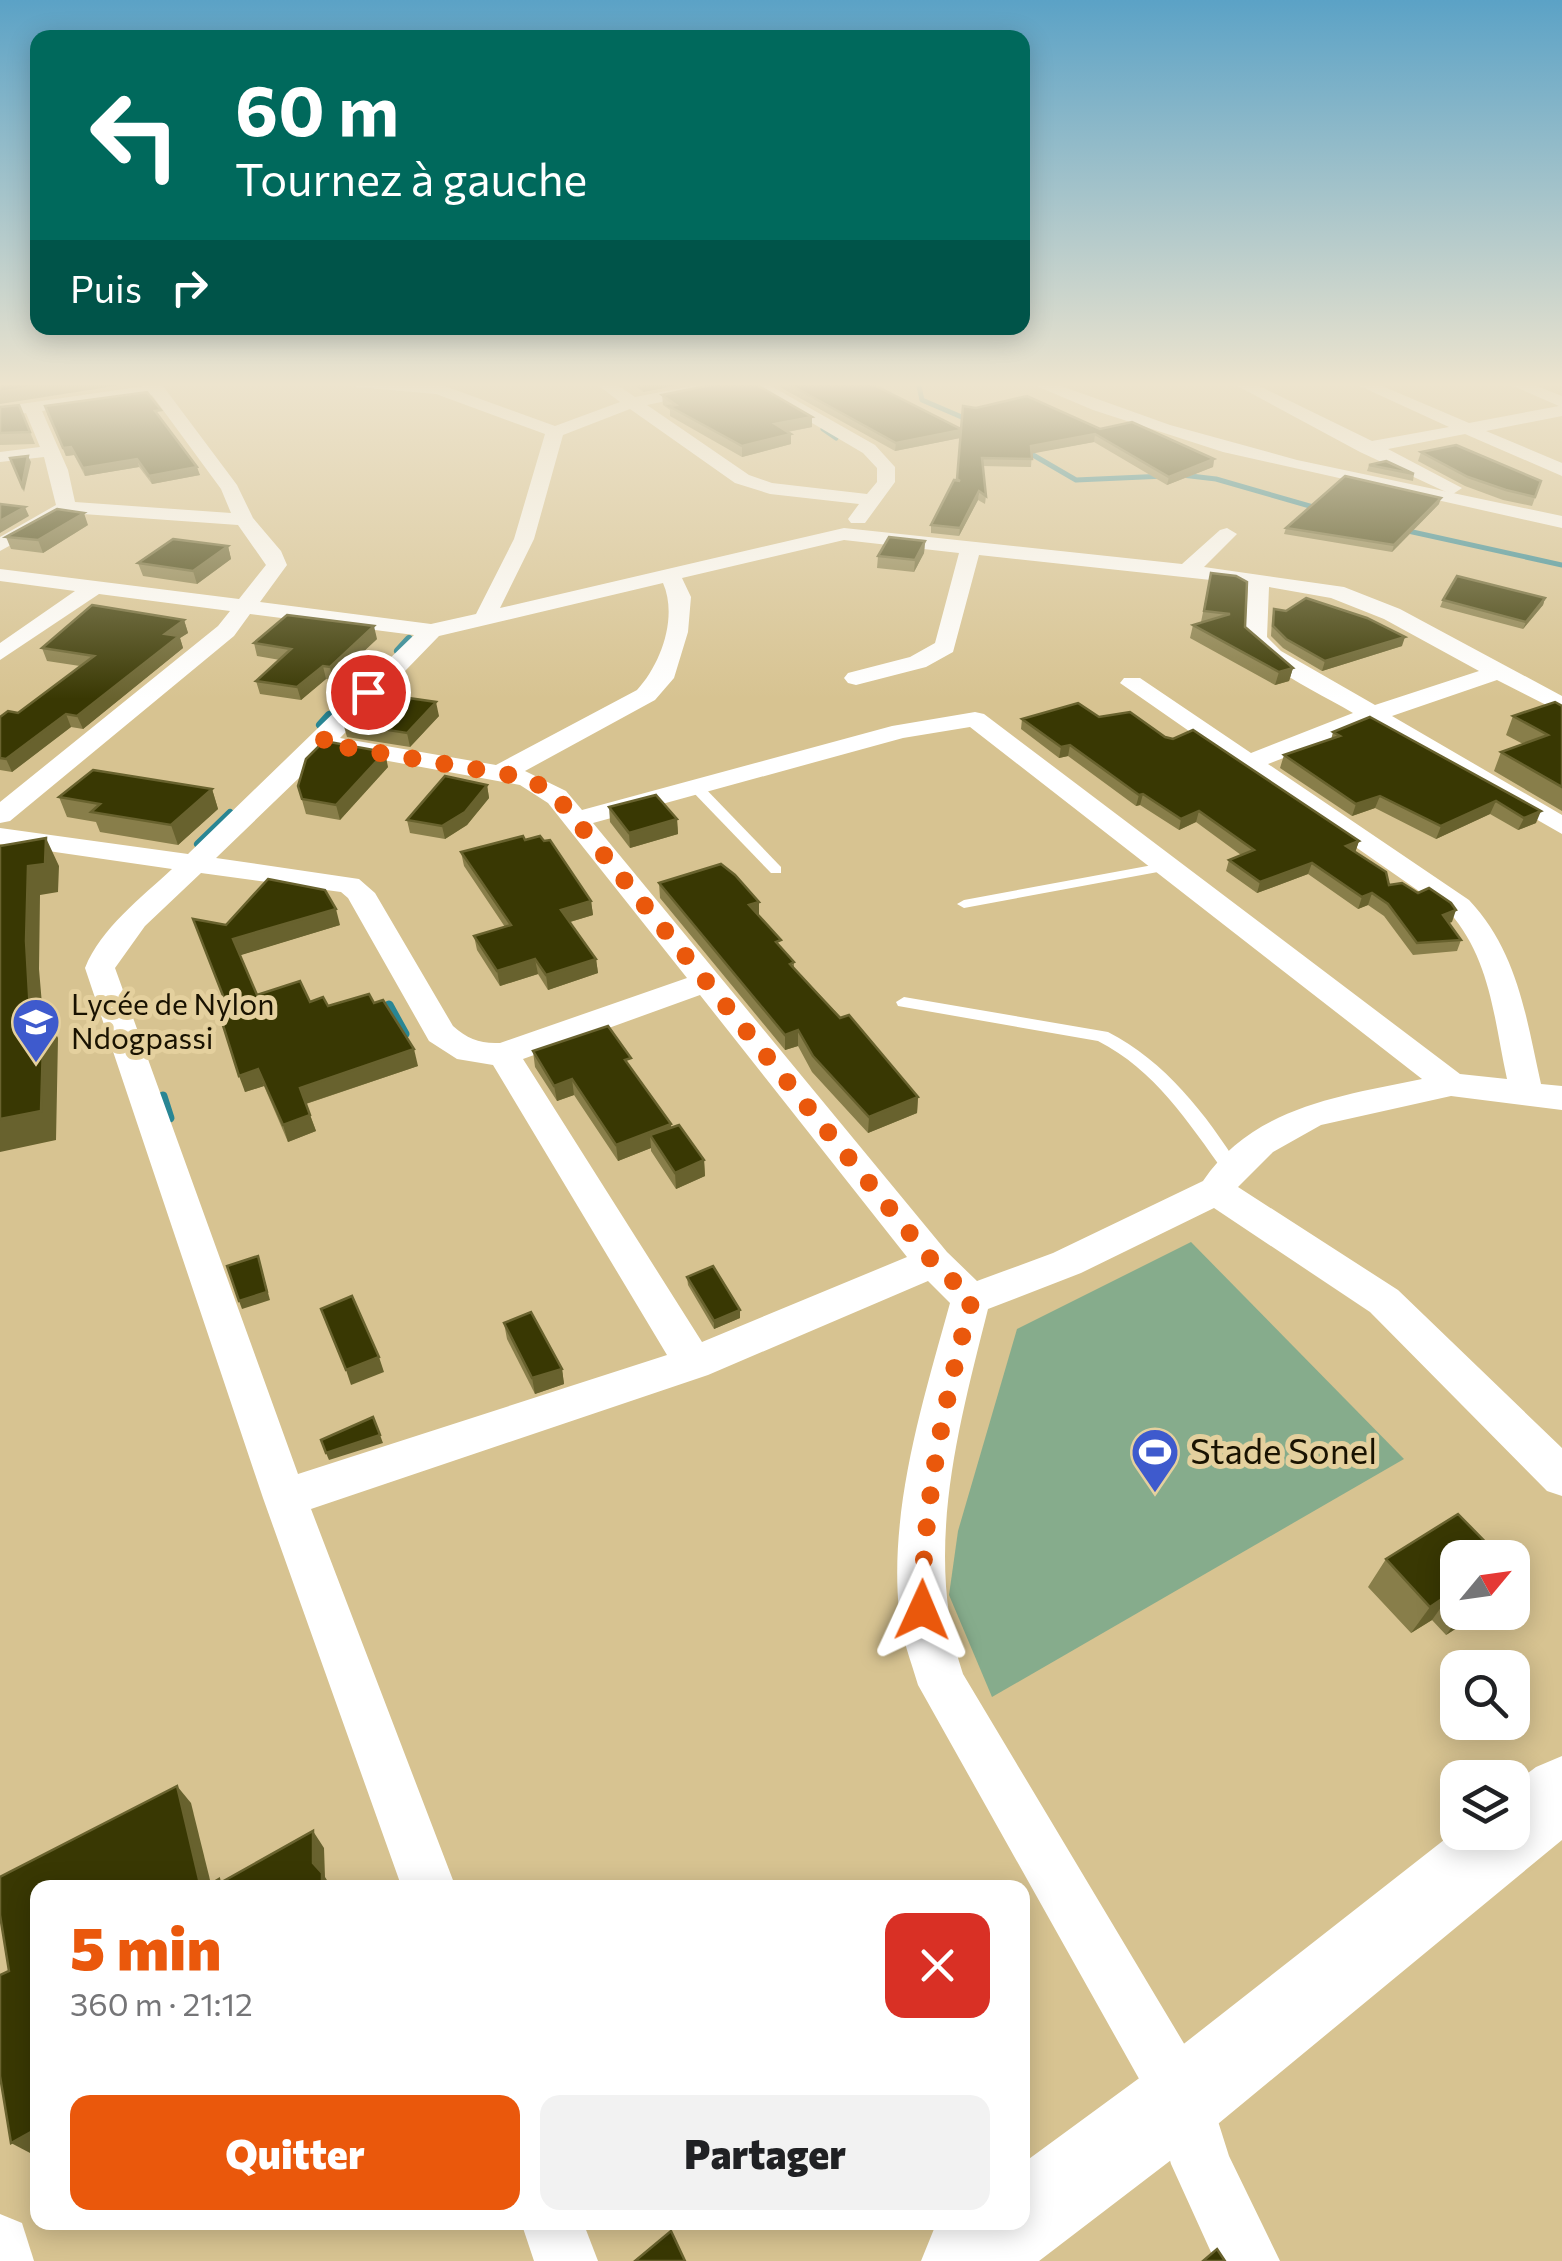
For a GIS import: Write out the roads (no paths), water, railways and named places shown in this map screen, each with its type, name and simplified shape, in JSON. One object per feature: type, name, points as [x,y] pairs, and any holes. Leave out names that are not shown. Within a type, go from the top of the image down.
[{"type":"main road","points":[[1030,2213],[1183,2098],[1562,1793]]},
{"type":"main road","points":[[966,2261],[1008,2230]]},
{"type":"street","points":[[61,488],[66,507]]},
{"type":"street","points":[[0,815],[226,632],[277,565],[244,520],[229,488]]},
{"type":"street","points":[[484,619],[524,539],[539,488]]},
{"type":"street","points":[[768,488],[872,500]]},
{"type":"street","points":[[844,534],[882,488]]},
{"type":"street","points":[[1404,488],[1562,522]]},
{"type":"street","points":[[1454,488],[1489,506]]},
{"type":"street","points":[[0,545],[66,507],[244,520]]},
{"type":"street","points":[[0,575],[431,632],[844,534],[1336,592],[1392,614],[1562,706]]},
{"type":"street","points":[[1186,572],[1227,534]]},
{"type":"street","points":[[856,678],[918,662],[945,647],[970,550]]},
{"type":"street","points":[[501,772],[646,695],[666,673],[677,632],[680,597],[670,578]]},
{"type":"street","points":[[1259,580],[1256,638],[1263,648],[1562,826]]},
{"type":"street","points":[[0,654],[97,586]]},
{"type":"street","points":[[426,1880],[285,1498],[100,968],[105,955],[134,920],[321,743],[431,632]]},
{"type":"street","points":[[1251,762],[1373,714],[1499,672]]},
{"type":"street","points":[[1132,683],[1479,924],[1492,948],[1526,1090]]},
{"type":"street","points":[[575,820],[901,731],[975,718],[1451,1084]]},
{"type":"street","points":[[321,743],[501,772],[528,778],[546,788],[933,1262],[972,1299]]},
{"type":"street","points":[[0,836],[349,885],[360,893],[441,1033],[460,1050],[482,1056],[503,1054],[707,982]]},
{"type":"street","points":[[503,1054],[694,1363]]},
{"type":"street","points":[[972,1299],[1066,1263],[1223,1180],[1261,1144],[1311,1115],[1451,1084],[1526,1090],[1562,1098]]},
{"type":"street","points":[[1223,1180],[1384,1301],[1562,1477]]},
{"type":"street","points":[[285,1498],[694,1363],[933,1262]]},
{"type":"street","points":[[972,1299],[943,1405],[923,1541],[922,1610],[942,1685],[1183,2098],[1201,2164],[1248,2261]]},
{"type":"street","points":[[555,2230],[566,2261]]},
{"type":"street","points":[[0,2245],[2,2261]]},
{"type":"lane","points":[[696,787],[776,870]]},
{"type":"lane","points":[[964,904],[1169,866]]},
{"type":"lane","points":[[904,1002],[1102,1036],[1128,1047],[1153,1067],[1223,1180]]},
{"type":"waterway","points":[[1246,488],[1320,509]]},
{"type":"waterway","points":[[1399,529],[1562,565]]},
{"type":"waterway","points":[[398,651],[409,639]]},
{"type":"waterway","points":[[340,705],[359,687]]},
{"type":"waterway","points":[[320,725],[329,715]]},
{"type":"waterway","points":[[198,844],[230,813]]},
{"type":"waterway","points":[[389,1005],[405,1034]]},
{"type":"waterway","points":[[163,1096],[170,1118]]},
{"type":"place","name":"Lycée de Nylon Ndogpassi","points":[[36,1064]]},
{"type":"place","name":"Stade Sonel","points":[[1155,1494]]}]
